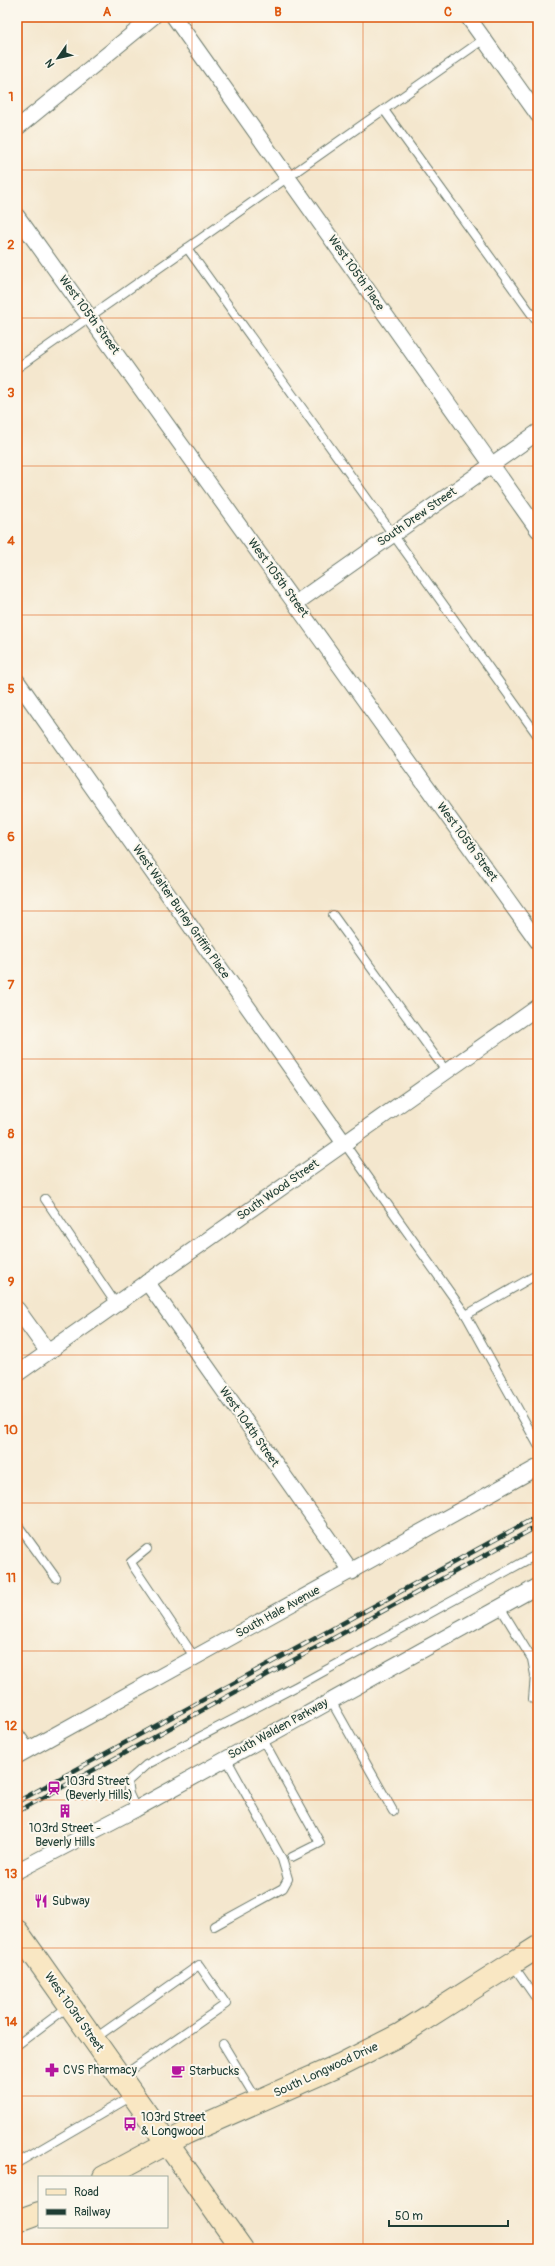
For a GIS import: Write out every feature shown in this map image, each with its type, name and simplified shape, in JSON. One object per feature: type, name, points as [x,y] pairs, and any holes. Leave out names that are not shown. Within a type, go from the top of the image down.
[{"type":"street","points":[[17,128],[154,17]]},
{"type":"street","name":"West 105th Place","points":[[174,17],[538,530]]},
{"type":"street","points":[[468,17],[538,115]]},
{"type":"street","name":"West 105th Street","points":[[17,216],[538,942]]},
{"type":"street","name":"South Drew Street","points":[[296,603],[538,432]]},
{"type":"street","name":"West Walter Burley Griffin Place","points":[[17,681],[344,1143]]},
{"type":"street","name":"South Wood Street","points":[[17,1374],[538,1007]]},
{"type":"street","name":"West 104th Street","points":[[147,1282],[352,1572]]},
{"type":"street","points":[[17,1309],[48,1352]]},
{"type":"street","name":"South Hale Avenue","points":[[24,1752],[352,1572],[538,1467]]},
{"type":"street","name":"South Walden Parkway","points":[[17,1871],[136,1808],[330,1699],[538,1586]]},
{"type":"street","name":"West 103rd Street","points":[[17,1931],[242,2249]]},
{"type":"street","name":"South Longwood Drive","points":[[106,2176],[166,2143],[342,2064],[401,2034],[538,1947]]},
{"type":"street","points":[[17,2221],[38,2213]]},
{"type":"lane","points":[[17,368],[484,39]]},
{"type":"lane","points":[[384,110],[538,323]]},
{"type":"lane","points":[[187,248],[538,736]]},
{"type":"lane","points":[[333,915],[446,1071]]},
{"type":"lane","points":[[344,1143],[466,1315],[538,1445]]},
{"type":"lane","points":[[45,1199],[116,1304]]},
{"type":"lane","points":[[466,1315],[538,1274]]},
{"type":"lane","points":[[17,1524],[56,1578]]},
{"type":"lane","points":[[147,1549],[132,1562],[133,1566],[195,1658]]},
{"type":"lane","points":[[136,1808],[129,1794],[127,1782],[146,1765],[297,1686],[538,1554]]},
{"type":"lane","points":[[500,1606],[532,1659],[535,1676],[533,1699]]},
{"type":"lane","points":[[330,1699],[392,1811]]},
{"type":"lane","points":[[17,1730],[24,1752]]},
{"type":"lane","points":[[262,1738],[320,1844],[292,1857]]},
{"type":"lane","points":[[214,1926],[283,1888],[288,1879],[282,1859],[226,1758]]},
{"type":"lane","points":[[512,1964],[538,2001]]},
{"type":"lane","points":[[93,2040],[199,1965],[226,2004],[120,2077]]},
{"type":"lane","points":[[17,2045],[70,2006]]},
{"type":"lane","points":[[223,2044],[258,2101]]},
{"type":"lane","points":[[17,2163],[133,2095]]},
{"type":"railway","points":[[17,1802],[538,1516]]},
{"type":"railway","points":[[17,1812],[538,1526]]},
{"type":"place","name":"103rd Street (Beverly Hills)","points":[[54,1788]]},
{"type":"place","name":"103rd Street - Beverly Hills","points":[[65,1811]]},
{"type":"place","name":"Subway","points":[[41,1901]]},
{"type":"place","name":"CVS Pharmacy","points":[[52,2070]]},
{"type":"place","name":"Starbucks","points":[[178,2071]]},
{"type":"place","name":"103rd Street & Longwood","points":[[130,2124]]}]
